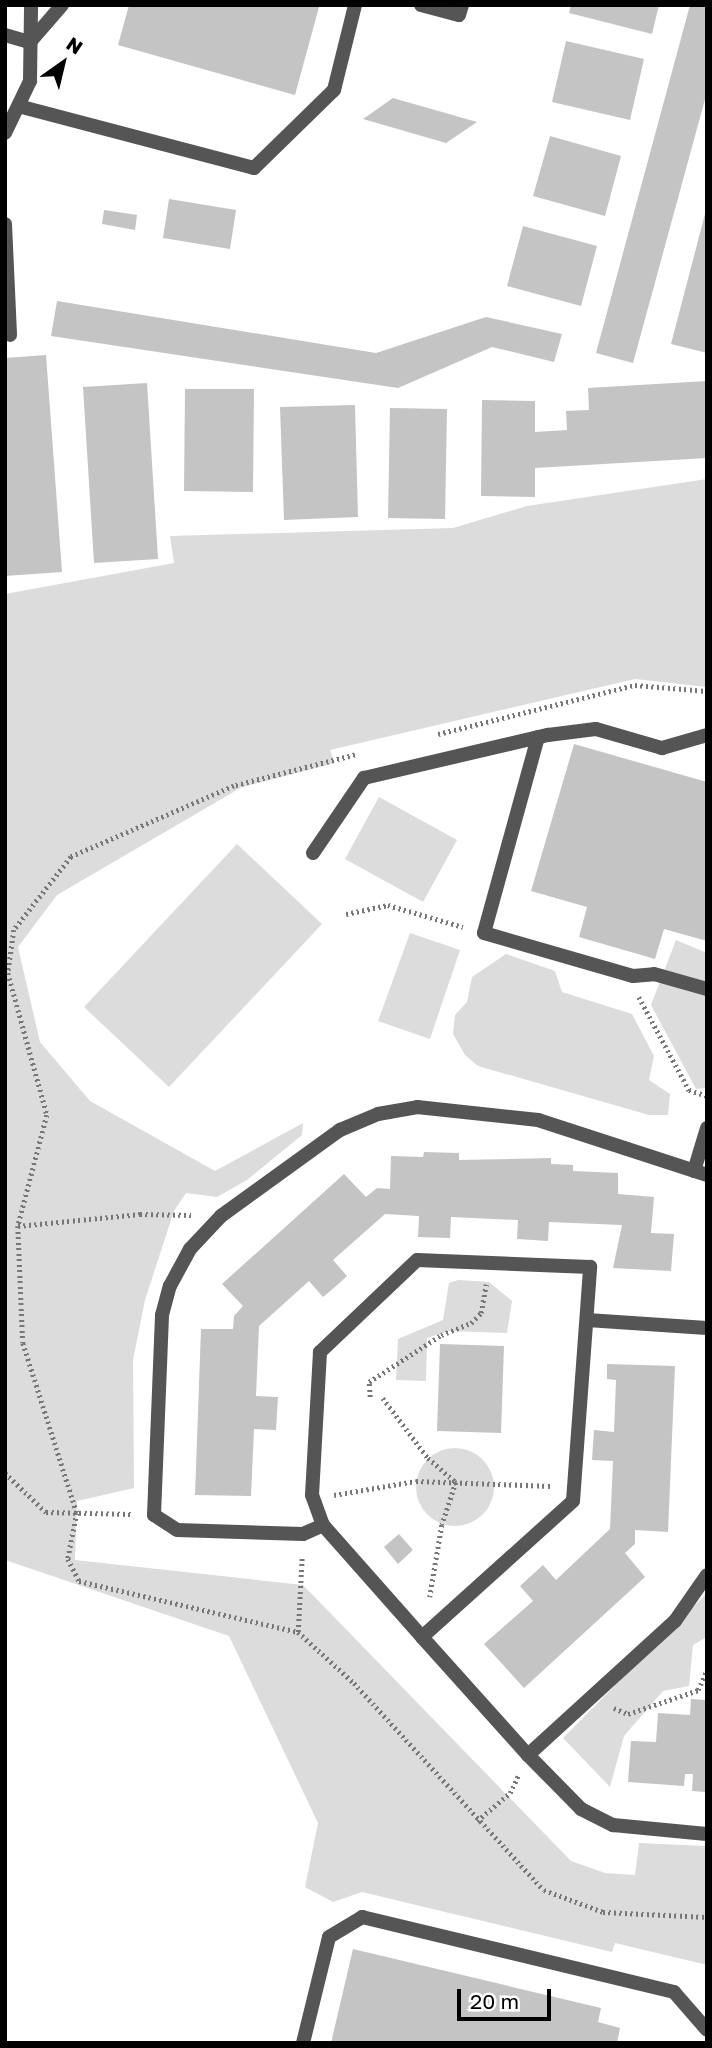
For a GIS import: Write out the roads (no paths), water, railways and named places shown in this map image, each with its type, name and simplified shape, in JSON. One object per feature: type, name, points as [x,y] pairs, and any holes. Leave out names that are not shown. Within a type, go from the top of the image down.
[{"type":"street","points":[[5,133],[22,107],[30,81],[31,5]]},
{"type":"street","points":[[30,42],[62,5]]},
{"type":"street","points":[[22,107],[254,167],[334,90],[355,5]]},
{"type":"street","points":[[421,5],[459,15],[462,5]]},
{"type":"street","points":[[5,35],[30,42]]},
{"type":"street","points":[[5,223],[10,335]]},
{"type":"street","points":[[313,853],[365,778],[538,737],[596,729],[662,748],[707,735]]},
{"type":"street","points":[[538,737],[484,933],[633,976],[654,974],[707,989]]},
{"type":"street","points":[[323,1525],[303,1534],[177,1530],[154,1515],[162,1315],[190,1249],[221,1216],[340,1130],[378,1115],[418,1108],[538,1120],[701,1173],[707,1128]]},
{"type":"street","points":[[422,1637],[573,1501],[590,1267],[417,1260],[320,1352],[312,1495],[323,1525],[422,1637],[528,1755],[597,1820],[662,1833],[707,1834]]},
{"type":"street","points":[[587,1320],[707,1328]]},
{"type":"street","points":[[528,1755],[675,1621],[707,1576]]},
{"type":"street","points":[[303,2043],[328,1937],[362,1917],[674,1992],[707,2029]]}]
